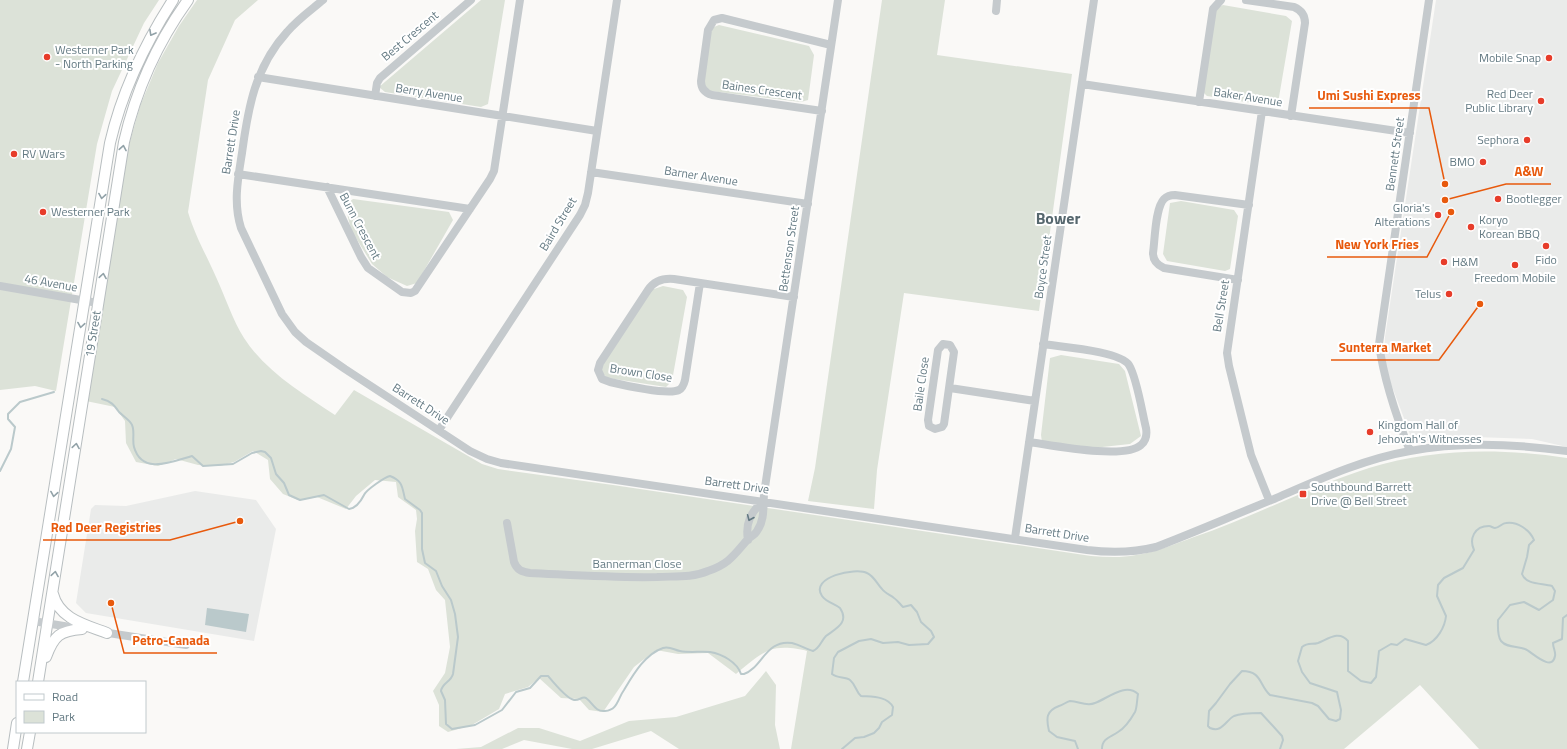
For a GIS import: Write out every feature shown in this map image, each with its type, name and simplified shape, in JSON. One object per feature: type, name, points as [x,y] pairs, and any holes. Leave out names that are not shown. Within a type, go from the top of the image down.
[{"type":"main road","name":"19 Street","points":[[23,681],[110,143],[125,92],[157,24],[173,0]]},
{"type":"main road","name":"19 Street","points":[[39,680],[98,302],[129,117],[138,92],[156,52],[188,0]]},
{"type":"main road","points":[[53,592],[60,610],[82,623],[107,633]]},
{"type":"main road","points":[[39,680],[49,648],[56,636],[64,632],[82,629]]},
{"type":"main road","points":[[13,749],[16,730]]},
{"type":"main road","points":[[27,749],[30,733]]},
{"type":"street","name":"Barrett Drive","points":[[324,0],[286,32],[272,52],[258,77],[250,101],[238,174],[236,204],[241,228],[279,307],[290,326],[300,336],[439,430],[487,459],[501,463],[1100,551],[1118,552],[1140,550],[1164,544],[1328,475],[1387,456],[1410,451],[1449,446],[1492,444],[1567,451]]},
{"type":"street","name":"Best Crescent","points":[[375,96],[377,84],[380,78],[471,0]]},
{"type":"street","points":[[503,116],[520,0]]},
{"type":"street","name":"Baird Street","points":[[439,430],[580,215],[586,200],[591,172],[617,0]]},
{"type":"street","name":"Bettenson Street","points":[[763,501],[838,0]]},
{"type":"street","points":[[996,11],[997,0]]},
{"type":"street","name":"Boyce Street","points":[[1015,538],[1094,0]]},
{"type":"street","points":[[1199,102],[1214,9],[1220,0]]},
{"type":"street","points":[[1246,0],[1294,7],[1304,16],[1305,23],[1292,116]]},
{"type":"street","name":"Bennett Street","points":[[1410,451],[1394,411],[1379,344],[1429,0]]},
{"type":"street","name":"Baines Crescent","points":[[822,111],[712,95],[706,92],[702,88],[701,81],[707,37],[711,22],[719,18],[832,45]]},
{"type":"street","name":"Berry Avenue","points":[[258,77],[597,131]]},
{"type":"street","name":"Baker Avenue","points":[[1082,84],[1410,133]]},
{"type":"street","name":"Bell Street","points":[[1262,111],[1227,346],[1228,360],[1251,455],[1269,500]]},
{"type":"street","name":"Bunn Crescent","points":[[327,188],[361,257],[368,268],[404,293],[413,292],[418,289],[494,172],[503,116]]},
{"type":"street","name":"Barner Avenue","points":[[591,172],[808,204]]},
{"type":"street","name":"Bunn Crescent","points":[[238,174],[470,209]]},
{"type":"street","points":[[1238,280],[1164,268],[1157,264],[1153,257],[1153,253],[1159,209],[1162,201],[1166,197],[1176,195],[1249,205]]},
{"type":"street","name":"Brown Close","points":[[700,283],[686,380],[681,389],[668,391],[610,382],[602,379],[598,370],[600,363],[651,286],[658,282],[668,279],[700,283],[794,297]]},
{"type":"street","name":"46 Avenue","points":[[0,286],[98,302]]},
{"type":"street","name":"Baile Close","points":[[942,344],[950,345],[954,352],[950,388],[944,424],[942,427],[935,430],[929,426],[928,420],[938,350],[942,344]]},
{"type":"street","points":[[1029,442],[1106,452],[1133,449],[1141,445],[1146,437],[1146,428],[1133,376],[1126,362],[1114,355],[1043,344]]},
{"type":"street","points":[[950,388],[1035,401]]},
{"type":"street","name":"Bannerman Close","points":[[508,523],[515,566],[521,571],[530,573],[612,578],[690,576],[708,572],[725,563],[734,556],[757,531],[765,510],[763,501]]},
{"type":"street","points":[[33,621],[186,645]]},
{"type":"shaded area","points":[[1436,0],[1567,0],[1567,447],[1532,439],[1475,437],[1417,442],[1411,437],[1387,373],[1384,353],[1385,337]]},
{"type":"shaded area","points":[[195,491],[256,500],[276,529],[254,641],[86,613],[76,603],[91,509],[95,505],[126,506]]},
{"type":"shaded area","points":[[207,608],[249,614],[246,632],[205,625]]},
{"type":"green space","name":"Westerner Park","points":[[0,0],[159,0],[144,23],[112,91],[97,144],[56,391],[35,386],[0,390]]},
{"type":"green space","points":[[197,0],[258,0],[235,20],[208,80],[188,212],[197,237],[236,324],[244,338],[274,372],[335,415],[354,390],[482,464],[498,469],[1091,556],[1108,557],[1130,556],[1165,548],[1347,476],[1393,461],[1442,453],[1492,451],[1567,458],[1567,749],[1479,749],[1420,685],[1344,749],[791,749],[807,651],[794,648],[774,649],[765,652],[736,674],[708,653],[678,654],[656,650],[634,667],[603,712],[589,710],[579,699],[561,698],[539,678],[528,687],[505,694],[499,709],[472,725],[448,732],[439,726],[439,705],[433,691],[445,673],[450,647],[445,600],[436,590],[428,569],[417,562],[415,531],[417,519],[416,510],[398,497],[396,482],[375,480],[356,496],[346,509],[317,497],[298,500],[283,494],[270,479],[268,460],[253,451],[234,462],[220,466],[198,465],[176,459],[158,466],[136,462],[126,443],[125,421],[115,407],[86,401],[127,152],[140,106],[158,63],[179,26]]},
{"type":"green space","points":[[481,0],[505,0],[488,104],[481,107],[385,92],[379,87]]},
{"type":"green space","points":[[882,0],[945,0],[937,55],[1072,74],[1039,311],[904,293],[877,470],[874,509],[808,501],[815,468]]},
{"type":"green space","points":[[1223,5],[1286,16],[1292,21],[1278,103],[1272,106],[1207,96],[1201,90],[1213,10]]},
{"type":"green space","points":[[719,25],[809,46],[814,55],[808,100],[801,102],[710,91],[703,84],[709,29]]},
{"type":"green space","points":[[353,199],[449,212],[453,220],[417,283],[407,286],[387,277],[372,264],[351,230],[345,205]]},
{"type":"green space","points":[[1181,201],[1234,210],[1238,216],[1230,269],[1225,271],[1167,261],[1163,254],[1170,203]]},
{"type":"green space","points":[[663,286],[683,290],[687,297],[672,381],[666,387],[608,378],[600,372],[599,365],[648,291]]},
{"type":"green space","points":[[1061,355],[1119,364],[1125,371],[1141,436],[1130,444],[1093,448],[1042,442],[1041,435],[1050,358]]},
{"type":"green space","points":[[766,671],[776,685],[775,725],[780,749],[679,749],[651,731],[592,749],[572,749],[524,740],[502,749],[456,749],[481,747],[518,728],[539,728],[580,741],[629,721],[676,717],[745,696]]},
{"type":"waterway","points":[[0,471],[11,449],[15,427],[8,419],[8,414],[20,402],[54,392]]},
{"type":"waterway","points":[[102,399],[108,401],[116,407],[119,412],[131,423],[133,427],[134,447],[138,456],[143,461],[150,464],[167,463],[192,456],[203,466],[233,464],[252,453],[261,451],[265,452],[271,458],[276,474],[284,483],[289,495],[300,500],[324,495],[349,509],[356,506],[368,490],[384,479],[390,476],[400,482],[405,499],[422,513],[422,549],[425,563],[436,571],[442,586],[451,600],[455,614],[458,637],[453,674],[443,686],[441,691],[445,700],[446,724],[452,729],[475,725],[502,710],[516,692],[530,688],[541,676],[548,676],[560,690],[571,699],[576,700],[586,698],[599,710],[609,710],[615,706],[622,693],[645,660],[663,648],[670,648],[684,652],[710,652],[733,662],[741,674],[750,671],[770,649],[776,645],[792,643],[813,651],[826,636],[840,625],[843,618],[843,613],[840,608],[822,596],[820,589],[822,584],[828,579],[844,573],[854,571],[867,573],[874,578],[886,593],[903,607],[911,605],[917,612],[921,622],[931,631],[934,637],[928,644],[909,645],[898,642],[883,643],[871,639],[859,641],[838,652],[834,658],[832,674],[850,680],[861,696],[883,699],[890,703],[893,707],[892,715],[882,722],[874,733],[864,737],[855,738],[842,749]]},
{"type":"waterway","points":[[1280,749],[1283,740],[1282,736],[1261,713],[1234,716],[1218,729],[1210,728],[1208,726],[1209,711],[1230,684],[1242,671],[1253,673],[1257,676],[1270,695],[1312,703],[1318,706],[1329,719],[1336,721],[1340,719],[1341,710],[1337,692],[1310,683],[1302,672],[1298,661],[1302,647],[1318,643],[1333,636],[1341,636],[1345,638],[1348,641],[1348,671],[1361,681],[1371,683],[1376,677],[1379,651],[1391,644],[1397,645],[1405,639],[1426,645],[1434,640],[1440,633],[1446,616],[1437,596],[1438,585],[1444,578],[1463,568],[1474,550],[1472,542],[1474,534],[1480,528],[1489,526],[1496,528],[1505,523],[1514,523],[1523,527],[1534,540],[1529,545],[1522,574],[1524,578],[1531,582],[1552,586],[1555,591],[1553,600],[1539,610],[1524,602],[1510,605],[1498,620],[1498,634],[1501,641],[1509,646],[1525,649],[1546,662],[1553,661],[1555,656],[1553,643],[1562,639],[1563,618],[1567,615]]},
{"type":"waterway","points":[[1078,749],[1075,741],[1057,737],[1049,731],[1047,722],[1049,713],[1055,708],[1070,701],[1092,704],[1116,692],[1127,690],[1133,691],[1138,694],[1135,712],[1121,730],[1105,740],[1102,745],[1102,749]]},
{"type":"place","name":"Westerner Park - North Parking","points":[[47,57]]},
{"type":"place","name":"Mobile Snap","points":[[1549,58]]},
{"type":"place","name":"Red Deer Public Library","points":[[1541,101]]},
{"type":"place","name":"Sephora","points":[[1527,140]]},
{"type":"place","name":"RV Wars","points":[[14,154]]},
{"type":"place","name":"BMO","points":[[1483,162]]},
{"type":"place","name":"Umi Sushi Express","points":[[1445,184]]},
{"type":"place","name":"Bootlegger","points":[[1498,199]]},
{"type":"place","name":"A&W","points":[[1445,200]]},
{"type":"place","name":"Westerner Park","points":[[43,212]]},
{"type":"place","name":"New York Fries","points":[[1451,212]]},
{"type":"place","name":"Gloria's Alterations","points":[[1438,215]]},
{"type":"place","name":"Koryo Korean BBQ","points":[[1471,227]]},
{"type":"place","name":"Fido","points":[[1546,246]]},
{"type":"place","name":"H&M","points":[[1444,262]]},
{"type":"place","name":"Freedom Mobile","points":[[1515,265]]},
{"type":"place","name":"Telus","points":[[1449,294]]},
{"type":"place","name":"Sunterra Market","points":[[1480,304]]},
{"type":"place","name":"Kingdom Hall of Jehovah's Witnesses","points":[[1370,432]]},
{"type":"place","name":"Southbound Barrett Drive @ Bell Street","points":[[1303,494]]},
{"type":"place","name":"Red Deer Registries","points":[[240,521]]},
{"type":"place","name":"Petro-Canada","points":[[111,603]]},
{"type":"district","name":"Bower","points":[[1058,218]]}]
